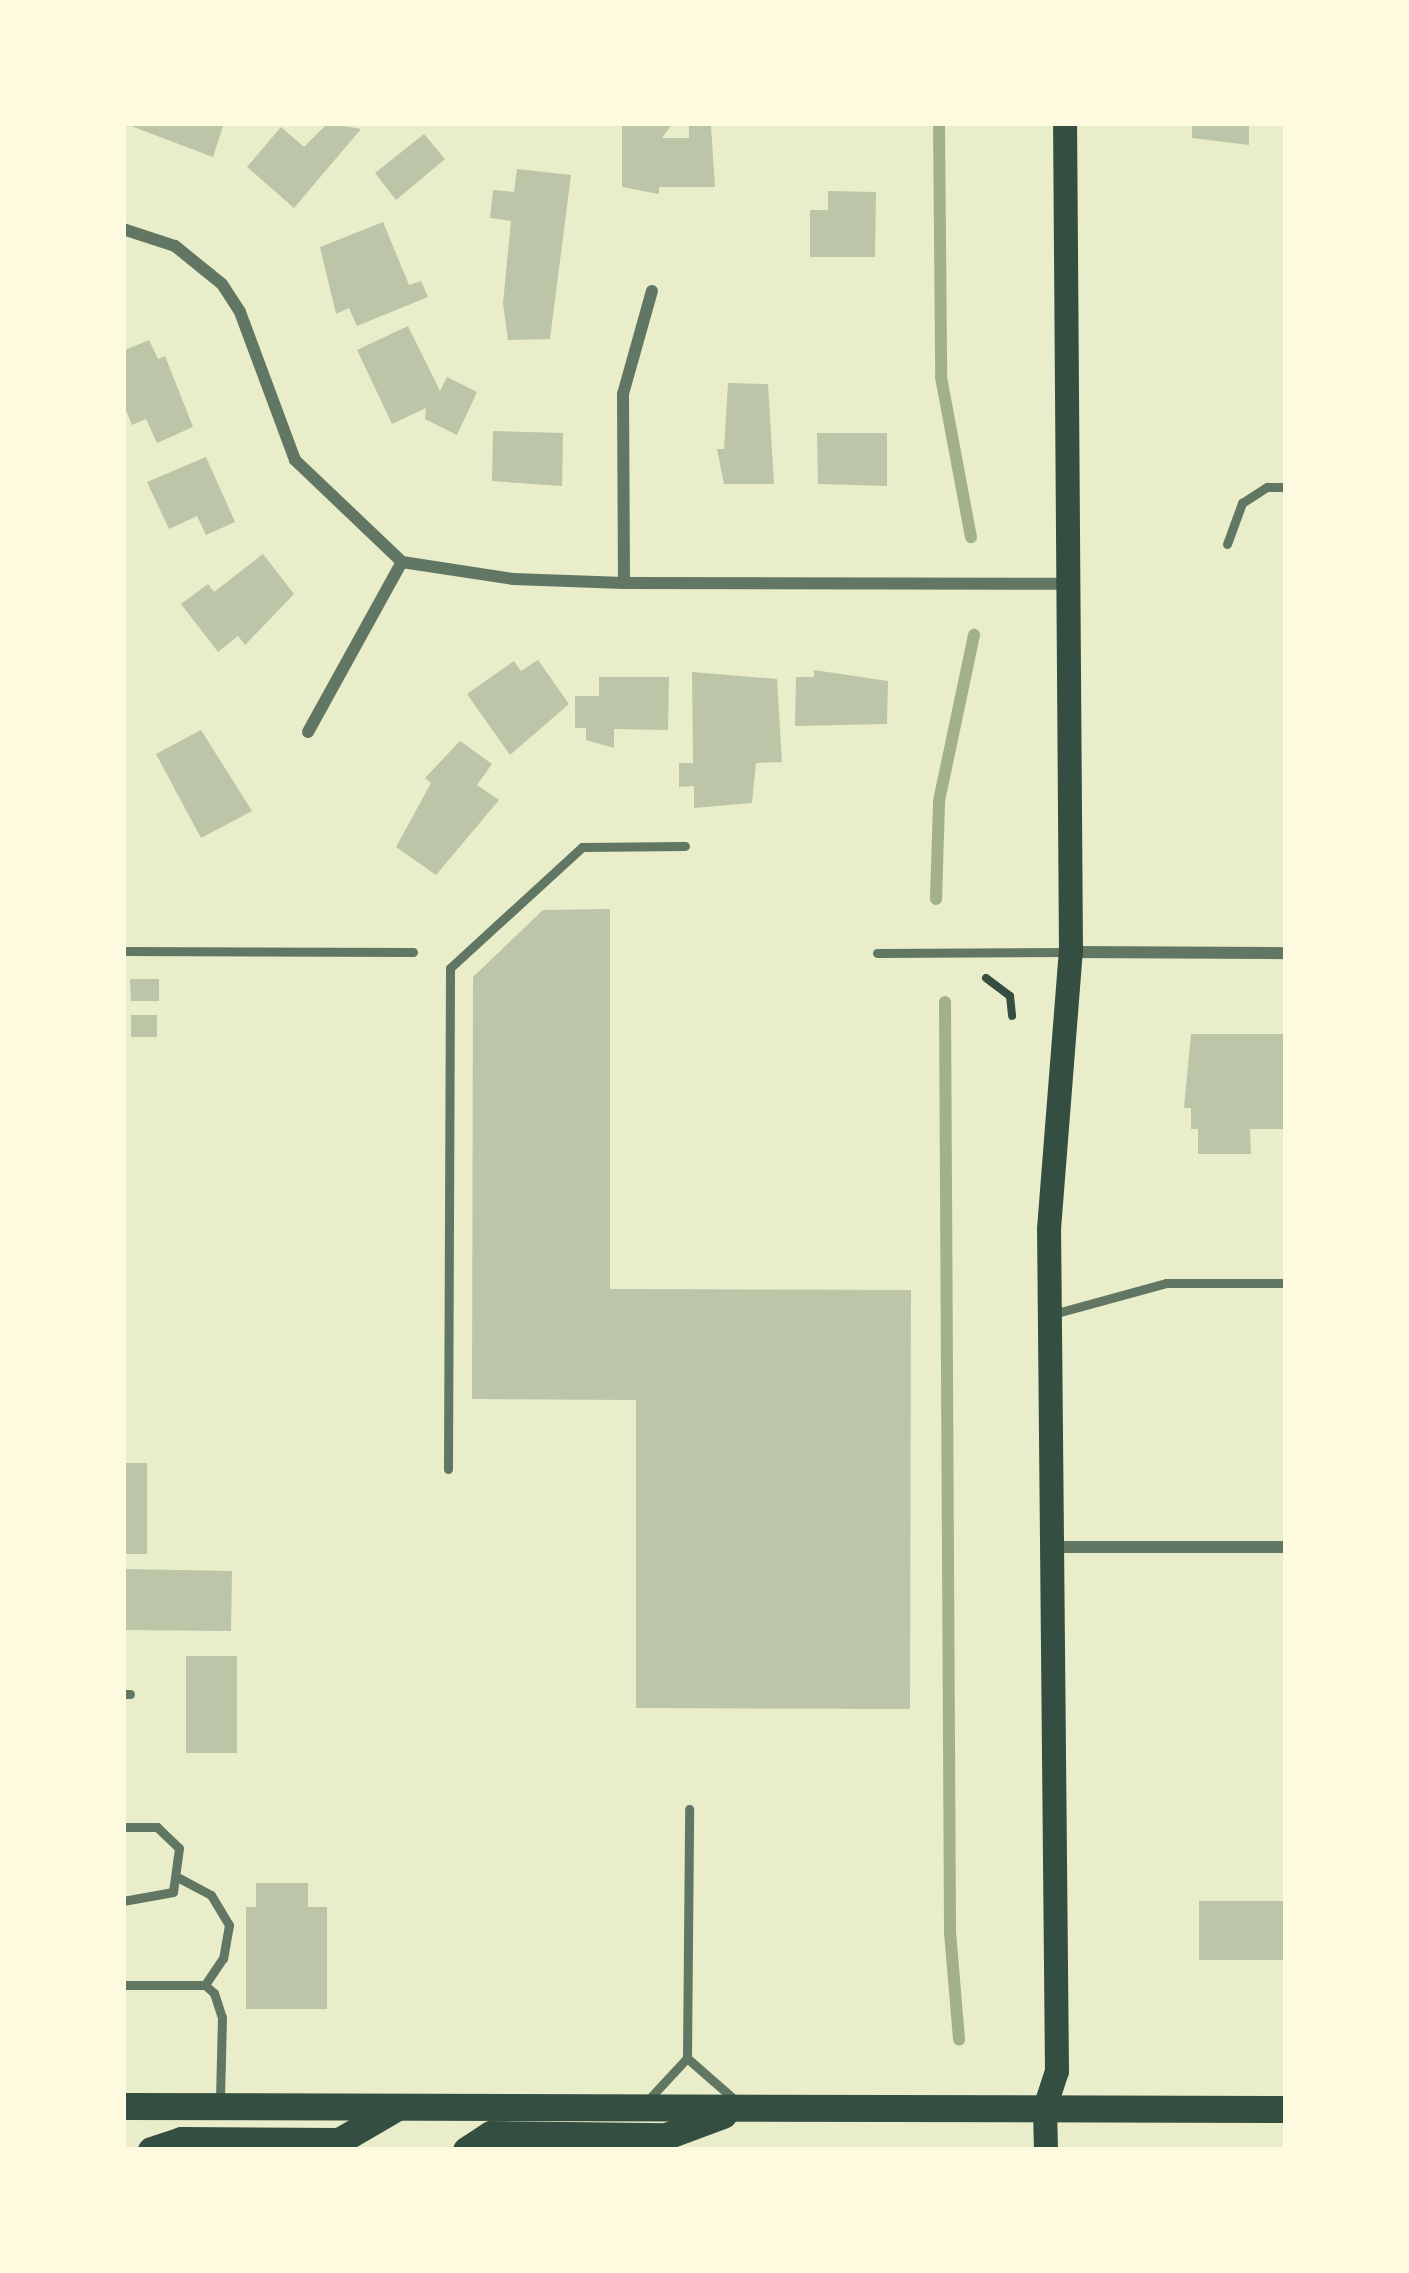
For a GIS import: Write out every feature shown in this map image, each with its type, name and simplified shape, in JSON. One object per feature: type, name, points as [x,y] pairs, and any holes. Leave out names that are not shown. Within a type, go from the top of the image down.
[{"type":"main road","points":[[1046,2150],[1045,2108],[1057,2072],[1047,1315],[1072,952],[1065,123]]},
{"type":"main road","points":[[123,2106],[1286,2109]]},
{"type":"main road","points":[[151,2150],[182,2140],[339,2141],[399,2107]]},
{"type":"main road","points":[[466,2150],[491,2134],[666,2136],[744,2107]]},
{"type":"street","points":[[123,230],[175,246],[222,284],[240,312],[295,460],[402,562],[512,579],[624,583],[1068,584]]},
{"type":"street","points":[[624,583],[623,394],[652,291]]},
{"type":"street","points":[[308,732],[402,562]]},
{"type":"street","points":[[1072,952],[1286,953]]},
{"type":"street","points":[[1049,1547],[1286,1547]]},
{"type":"lane","points":[[1227,544],[1242,503],[1268,487],[1286,487]]},
{"type":"lane","points":[[448,1469],[450,968],[582,847],[685,846]]},
{"type":"lane","points":[[123,952],[413,952]]},
{"type":"lane","points":[[877,953],[1072,952]]},
{"type":"lane","points":[[1047,1315],[1166,1283],[1286,1283]]},
{"type":"lane","points":[[641,2107],[687,2058],[689,1810]]},
{"type":"lane","points":[[123,1827],[173,1834],[179,1878]]},
{"type":"lane","points":[[123,1901],[154,1901],[179,1878]]},
{"type":"lane","points":[[179,1878],[212,1895],[229,1924],[223,1958],[205,1985]]},
{"type":"lane","points":[[123,1985],[205,1985]]},
{"type":"lane","points":[[205,1985],[222,2017],[220,2107]]},
{"type":"lane","points":[[687,2058],[744,2107]]},
{"type":"path","points":[[979,978],[1010,996],[1012,1016]]},
{"type":"building","points":[[123,123],[224,123],[213,157]]},
{"type":"building","points":[[328,123],[361,129],[294,208],[247,167],[281,127],[304,147]]},
{"type":"building","points":[[622,123],[673,123],[662,138],[689,138],[689,126],[711,126],[715,187],[659,187],[659,194],[622,187]]},
{"type":"building","points":[[1192,123],[1249,123],[1249,145],[1192,138]]},
{"type":"building","points":[[424,134],[445,159],[396,200],[375,173]]},
{"type":"building","points":[[517,169],[571,175],[550,339],[508,340],[503,303],[511,221],[490,218],[493,190],[514,192]]},
{"type":"building","points":[[828,191],[876,192],[875,257],[810,257],[810,210],[828,210]]},
{"type":"building","points":[[383,222],[409,285],[421,281],[428,297],[357,326],[349,308],[336,314],[320,247]]},
{"type":"building","points":[[408,326],[440,391],[447,377],[477,392],[457,435],[425,419],[426,408],[392,424],[357,350]]},
{"type":"building","points":[[149,340],[158,359],[165,356],[193,427],[157,443],[146,419],[132,425],[123,403],[123,351]]},
{"type":"building","points":[[728,383],[768,384],[774,484],[724,484],[717,449],[724,449]]},
{"type":"building","points":[[493,431],[563,433],[562,486],[492,481]]},
{"type":"building","points":[[817,433],[887,433],[887,486],[818,484]]},
{"type":"building","points":[[206,457],[235,522],[206,535],[197,516],[169,529],[147,482]]},
{"type":"building","points":[[263,554],[294,594],[245,645],[238,636],[218,652],[181,604],[208,584],[214,592]]},
{"type":"building","points":[[538,660],[569,704],[510,755],[467,694],[514,661],[521,671]]},
{"type":"building","points":[[814,670],[888,681],[887,724],[795,726],[796,677],[814,677]]},
{"type":"building","points":[[692,672],[777,679],[782,762],[756,763],[752,803],[694,808],[694,786],[679,787],[679,763],[693,763]]},
{"type":"building","points":[[599,677],[669,677],[668,730],[614,729],[614,748],[586,740],[586,728],[575,728],[575,696],[599,696]]},
{"type":"building","points":[[201,730],[252,811],[201,838],[156,754]]},
{"type":"building","points":[[460,741],[492,764],[477,785],[499,800],[436,875],[396,847],[431,783],[425,778]]},
{"type":"building","points":[[610,909],[610,1289],[911,1290],[910,1709],[636,1708],[636,1400],[472,1399],[473,977],[543,910]]},
{"type":"building","points":[[130,979],[159,979],[159,1001],[131,1001]]},
{"type":"building","points":[[131,1015],[157,1015],[157,1037],[131,1037]]},
{"type":"building","points":[[1191,1034],[1286,1034],[1286,1129],[1250,1129],[1251,1154],[1198,1154],[1198,1129],[1191,1129],[1191,1108],[1184,1108]]},
{"type":"building","points":[[123,1463],[147,1463],[147,1554],[123,1554]]},
{"type":"building","points":[[123,1569],[232,1571],[231,1631],[123,1630]]},
{"type":"building","points":[[186,1656],[237,1656],[237,1753],[186,1753]]},
{"type":"building","points":[[256,1883],[308,1883],[308,1907],[327,1907],[327,2009],[246,2009],[246,1907],[256,1907]]},
{"type":"building","points":[[1199,1901],[1286,1901],[1286,1960],[1199,1960]]},
{"type":"waterway","points":[[939,123],[941,377],[971,537]]},
{"type":"waterway","points":[[936,899],[939,801],[974,635]]},
{"type":"waterway","points":[[945,1002],[950,1932],[959,2040]]}]
